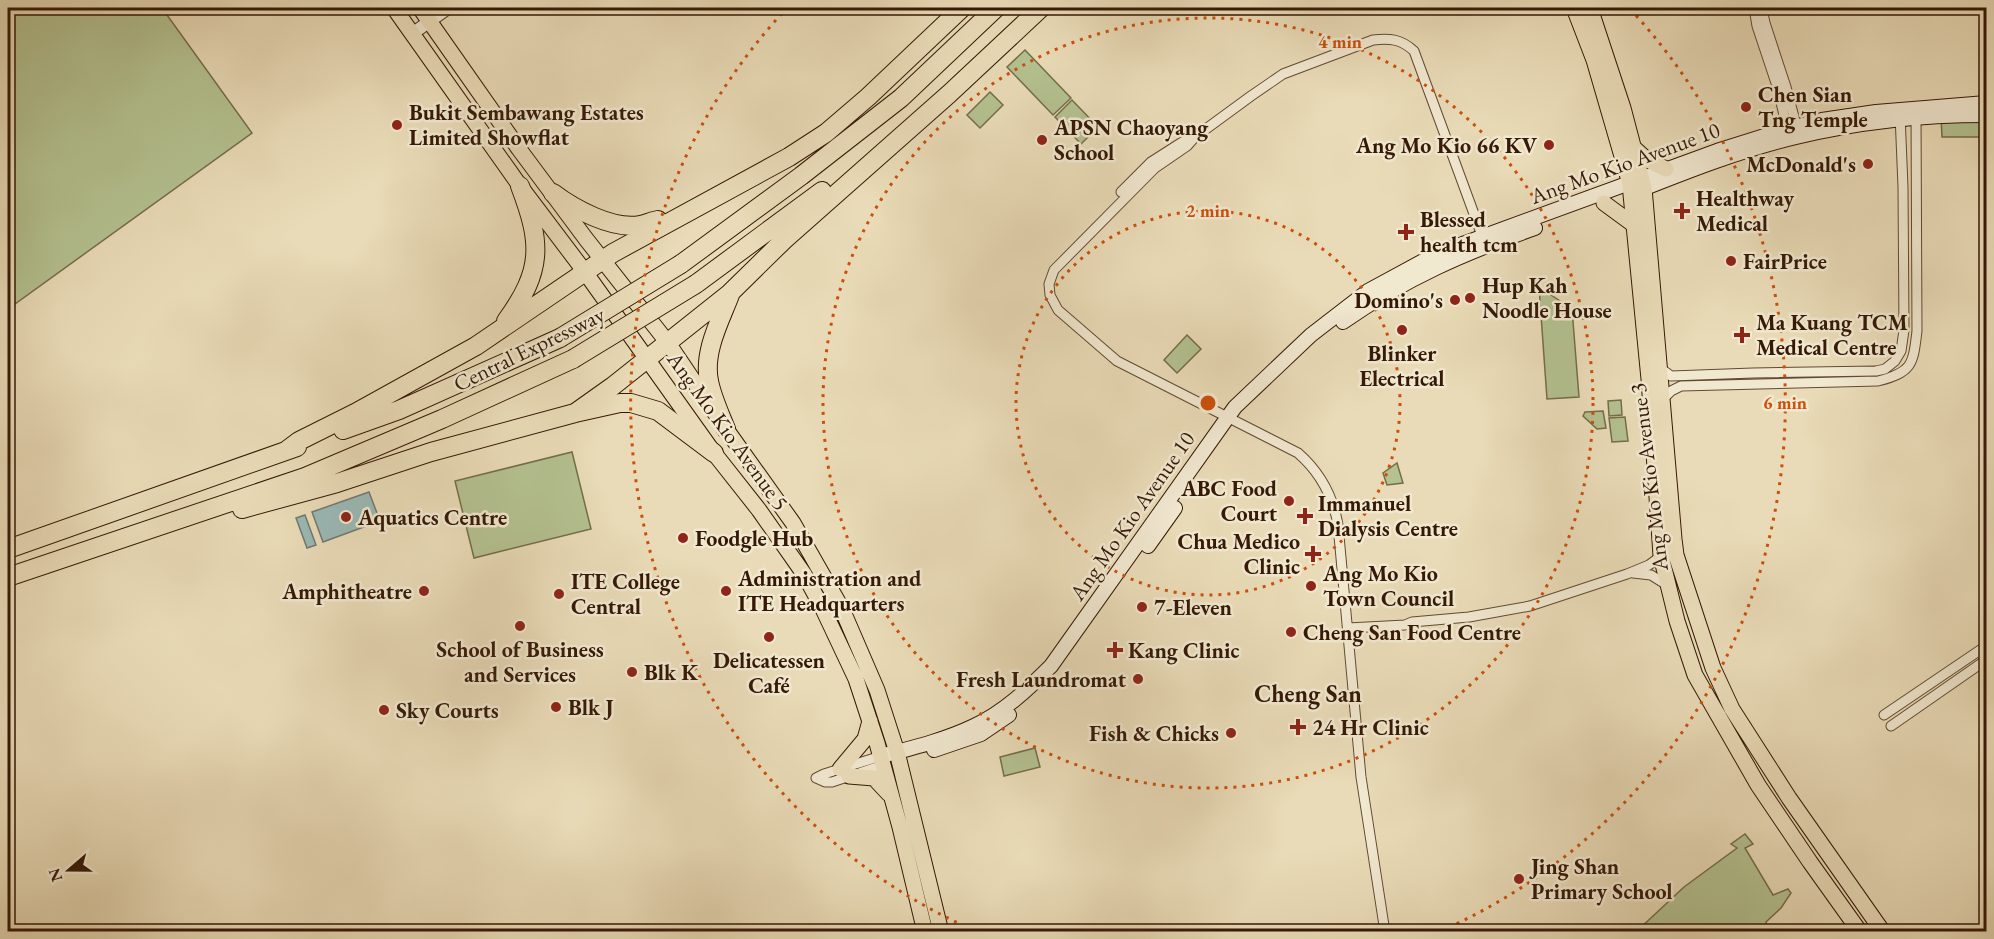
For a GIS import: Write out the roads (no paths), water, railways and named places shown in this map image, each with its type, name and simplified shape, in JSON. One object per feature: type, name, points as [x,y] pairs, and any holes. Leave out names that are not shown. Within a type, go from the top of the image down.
[{"type":"highway","points":[[287,450],[299,441],[444,365],[603,260],[789,157],[826,133],[868,97],[962,8]]},
{"type":"highway","name":"Central Expressway","points":[[8,549],[399,410],[560,338],[681,264],[801,176],[901,98],[996,8]]},
{"type":"highway","name":"Central Expressway","points":[[8,577],[305,477],[442,419],[573,359],[696,284],[818,195],[913,112],[1023,8]]},
{"type":"highway","points":[[575,413],[648,359],[730,293],[784,240],[949,94],[1041,8]]},
{"type":"highway","points":[[500,329],[520,302],[530,283],[534,268],[535,234],[520,186]]},
{"type":"highway","points":[[553,194],[576,209],[616,224],[638,225],[686,212]]},
{"type":"highway","points":[[726,429],[709,380],[708,366],[714,337],[730,293]]},
{"type":"highway","points":[[180,520],[253,506],[337,483],[431,452],[620,403],[631,403],[658,411],[714,453]]},
{"type":"main road","name":"Ang Mo Kio Avenue 5","points":[[394,8],[520,186],[804,574],[841,644],[870,721],[925,932]]},
{"type":"main road","name":"Ang Mo Kio Avenue 5","points":[[420,8],[553,194],[668,343],[793,523],[838,602],[856,638],[877,690],[898,756],[941,932]]},
{"type":"main road","name":"Ang Mo Kio Avenue 3","points":[[1574,8],[1637,186],[1634,225],[1649,379],[1661,556],[1667,585],[1695,675],[1758,785],[1860,932]]},
{"type":"main road","name":"Ang Mo Kio Avenue 3","points":[[1590,8],[1634,148],[1659,367],[1676,555],[1713,668],[1732,709],[1789,798],[1883,932]]},
{"type":"main road","name":"Ang Mo Kio Avenue 10","points":[[882,761],[964,741],[981,734],[1032,698],[1058,671],[1163,526],[1230,420],[1294,362],[1343,322],[1405,282],[1484,242],[1637,186],[1716,161],[1822,120],[1916,113],[1986,104]]},
{"type":"main road","name":"Ang Mo Kio Avenue 10","points":[[1916,113],[1986,116]]},
{"type":"main road","name":"Ang Mo Kio Avenue 10","points":[[1484,242],[1604,203],[1666,169],[1793,132]]},
{"type":"main road","points":[[1634,148],[1646,159],[1666,169]]},
{"type":"main road","points":[[1604,203],[1634,225]]},
{"type":"main road","points":[[870,721],[865,739],[845,772],[874,778],[891,796]]},
{"type":"street","points":[[408,28],[420,8]]},
{"type":"street","points":[[408,28],[430,21],[448,8]]},
{"type":"street","points":[[440,37],[448,8]]},
{"type":"street","points":[[1754,8],[1757,26],[1793,132]]},
{"type":"street","points":[[1762,8],[1786,87],[1793,132]]},
{"type":"street","points":[[1385,932],[1364,802],[1338,525],[1335,505],[1328,490],[1318,473],[1298,453],[1117,361],[1062,315],[1050,295],[1049,284],[1053,270],[1072,250],[1075,241],[1104,214],[1151,162],[1185,140],[1195,137],[1283,75],[1373,40],[1388,38],[1398,40],[1414,51],[1484,242]]},
{"type":"street","points":[[1662,399],[1681,386],[1878,381],[1907,369],[1914,357],[1917,331],[1916,113]]},
{"type":"street","points":[[1659,367],[1671,376],[1753,372],[1845,372],[1876,371],[1885,369],[1895,361],[1901,351],[1904,330],[1900,114]]},
{"type":"street","points":[[1348,626],[1405,625],[1412,622],[1469,617],[1530,606],[1630,573],[1649,565],[1661,556]]},
{"type":"street","points":[[1630,573],[1652,575],[1667,585]]},
{"type":"street","points":[[1884,715],[1986,646]]},
{"type":"street","points":[[1891,726],[1986,660]]},
{"type":"street","points":[[845,772],[882,761]]},
{"type":"water","name":"Aquatics Centre","points":[[369,492],[380,521],[323,542],[312,512]]},
{"type":"water","points":[[305,515],[316,545],[307,548],[296,518]]},
{"type":"place","name":"Chen Sian Tng Temple","points":[[1746,107]]},
{"type":"place","name":"Bukit Sembawang Estates Limited Showflat","points":[[397,125]]},
{"type":"place","name":"APSN Chaoyang School","points":[[1042,140]]},
{"type":"place","name":"Ang Mo Kio 66 KV","points":[[1549,145]]},
{"type":"place","name":"McDonald's","points":[[1868,164]]},
{"type":"place","name":"Healthway Medical","points":[[1682,211]]},
{"type":"place","name":"Blessed health tcm","points":[[1406,232]]},
{"type":"place","name":"FairPrice","points":[[1731,261]]},
{"type":"place","name":"Hup Kah Noodle House","points":[[1470,298]]},
{"type":"place","name":"Domino's","points":[[1455,300]]},
{"type":"place","name":"Blinker Electrical","points":[[1402,330]]},
{"type":"place","name":"Ma Kuang TCM Medical Centre","points":[[1742,335]]},
{"type":"place","name":"ABC Food Court","points":[[1289,501]]},
{"type":"place","name":"Immanuel Dialysis Centre","points":[[1305,516]]},
{"type":"place","name":"Aquatics Centre","points":[[346,517]]},
{"type":"place","name":"Foodgle Hub","points":[[683,538]]},
{"type":"place","name":"Chua Medico Clinic","points":[[1313,554]]},
{"type":"place","name":"Ang Mo Kio Town Council","points":[[1311,586]]},
{"type":"place","name":"Amphitheatre","points":[[424,591]]},
{"type":"place","name":"Administration and ITE Headquarters","points":[[726,591]]},
{"type":"place","name":"ITE College Central","points":[[559,594]]},
{"type":"place","name":"7-Eleven","points":[[1142,607]]},
{"type":"place","name":"School of Business and Services","points":[[520,626]]},
{"type":"place","name":"Cheng San Food Centre","points":[[1291,632]]},
{"type":"place","name":"Delicatessen Café","points":[[769,637]]},
{"type":"place","name":"Kang Clinic","points":[[1115,650]]},
{"type":"place","name":"Blk K","points":[[632,672]]},
{"type":"place","name":"Fresh Laundromat","points":[[1138,679]]},
{"type":"place","name":"Blk J","points":[[556,707]]},
{"type":"place","name":"Sky Courts","points":[[384,710]]},
{"type":"place","name":"24 Hr Clinic","points":[[1298,727]]},
{"type":"place","name":"Fish & Chicks","points":[[1231,733]]},
{"type":"place","name":"Jing Shan Primary School","points":[[1519,879]]},
{"type":"district","name":"Cheng San","points":[[1308,693]]}]
